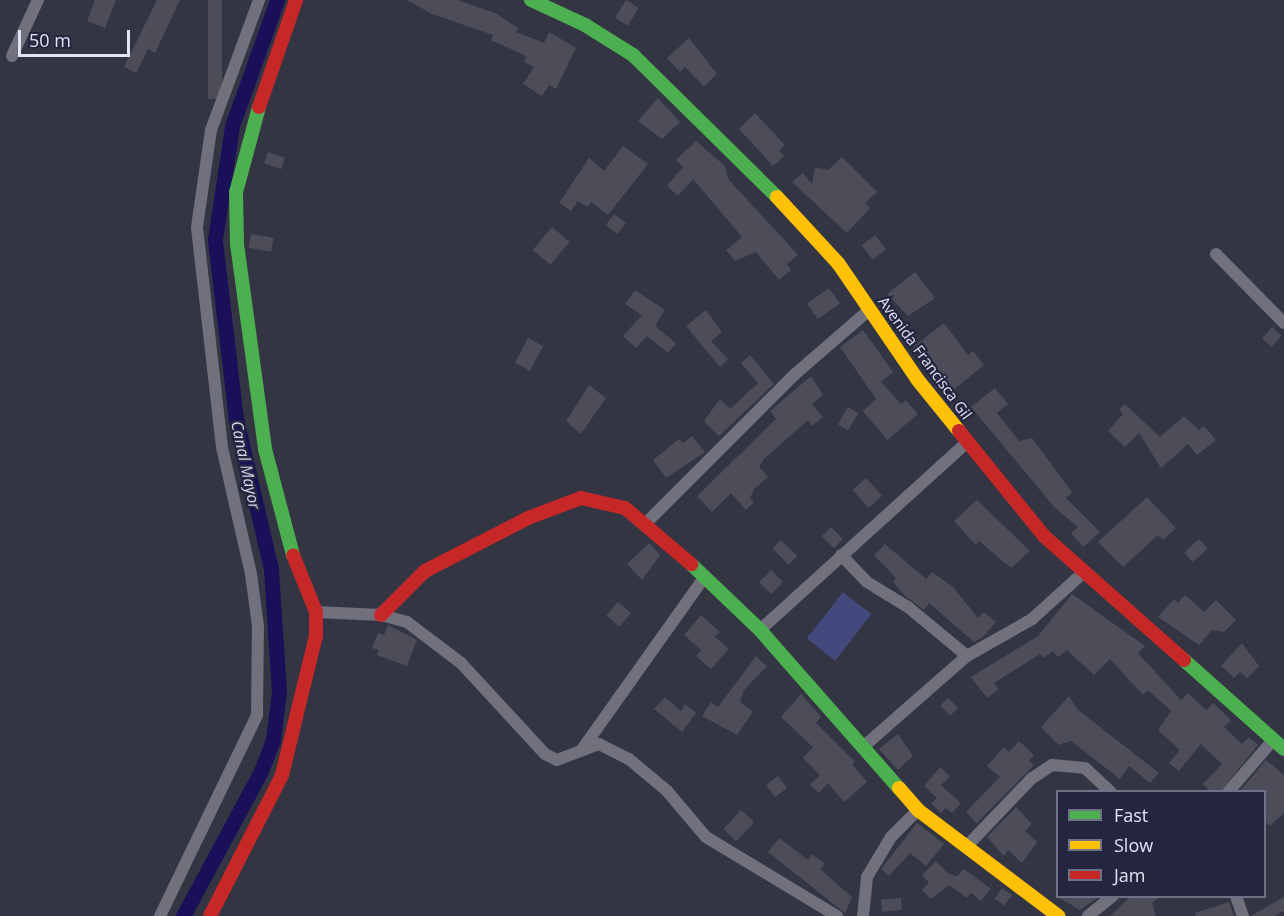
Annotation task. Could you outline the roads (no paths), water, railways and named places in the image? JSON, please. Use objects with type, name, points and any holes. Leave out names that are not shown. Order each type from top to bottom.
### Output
[{"type":"street","points":[[12,56],[38,0]]},
{"type":"street","points":[[160,916],[247,743],[258,706],[254,595],[222,447],[197,227],[211,130],[259,0]]},
{"type":"street","points":[[210,916],[282,775],[316,636],[316,612],[287,539],[265,449],[237,243],[236,192],[242,158],[296,0]]},
{"type":"street","name":"Avenida Francisca Gil","points":[[531,0],[585,25],[649,69],[795,215],[838,263],[966,443],[1044,536],[1083,573],[1279,744]]},
{"type":"street","points":[[1216,254],[1284,323]]},
{"type":"street","points":[[647,522],[794,375],[870,310]]},
{"type":"street","points":[[760,630],[966,443]]},
{"type":"street","points":[[381,615],[425,571],[454,554],[580,498],[625,508],[647,522],[760,630],[918,810],[1058,916]]},
{"type":"street","points":[[841,555],[867,582],[908,607],[967,656]]},
{"type":"street","points":[[863,747],[967,656],[1032,619],[1083,573]]},
{"type":"street","points":[[583,748],[704,578]]},
{"type":"street","points":[[316,612],[381,615],[407,622],[461,663],[545,754],[557,760],[583,748],[599,744],[629,759],[667,790],[706,837],[837,916]]},
{"type":"street","points":[[1230,790],[1279,744]]},
{"type":"street","points":[[966,847],[1031,779],[1052,765],[1085,768],[1109,790]]},
{"type":"street","points":[[863,916],[867,877],[891,837],[918,810]]},
{"type":"street","points":[[1088,916],[1112,898]]},
{"type":"street","points":[[1236,898],[1243,916]]},
{"type":"waterway","name":"Canal Mayor","points":[[183,916],[261,771],[273,740],[279,691],[271,569],[236,419],[215,239],[232,126],[277,0]]}]
